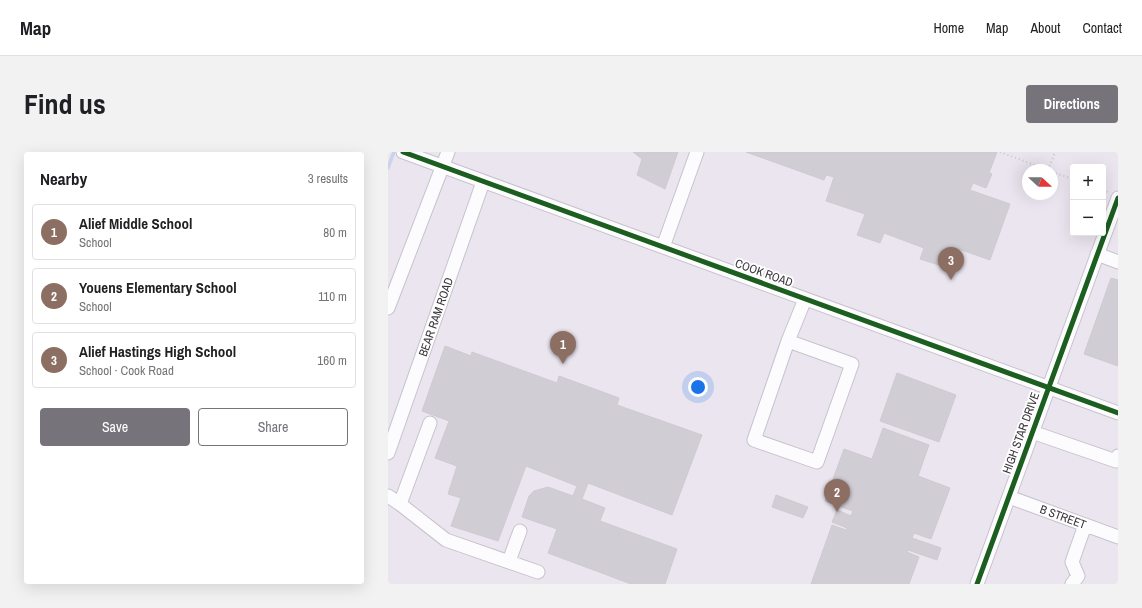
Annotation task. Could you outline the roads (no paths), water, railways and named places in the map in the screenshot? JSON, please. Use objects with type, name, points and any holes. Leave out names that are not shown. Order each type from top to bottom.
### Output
[{"type":"street","name":"COOK ROAD","points":[[403,152],[1118,413]]},
{"type":"street","points":[[388,308],[448,152]]},
{"type":"street","points":[[663,247],[696,152]]},
{"type":"street","name":"BEAR RAM ROAD","points":[[388,453],[483,182]]},
{"type":"street","name":"HIGH STAR DRIVE","points":[[977,584],[1097,254],[1114,196]]},
{"type":"street","points":[[1097,254],[1118,262]]},
{"type":"street","points":[[788,341],[852,364],[817,462],[754,440],[788,341],[805,299]]},
{"type":"street","points":[[400,504],[430,422]]},
{"type":"street","points":[[1032,432],[1116,461],[1118,456]]},
{"type":"street","points":[[388,496],[446,540],[538,572]]},
{"type":"street","name":"B STREET","points":[[1009,497],[1118,537]]},
{"type":"street","points":[[1072,584],[1078,576],[1072,562],[1085,525]]},
{"type":"street","points":[[509,561],[520,531]]},
{"type":"waterway","points":[[388,168],[394,152]]},
{"type":"place","name":"Alief Hastings High School","points":[[951,280]]},
{"type":"place","name":"Alief Middle School","points":[[563,364]]},
{"type":"place","name":"Youens Elementary School","points":[[837,512]]}]
